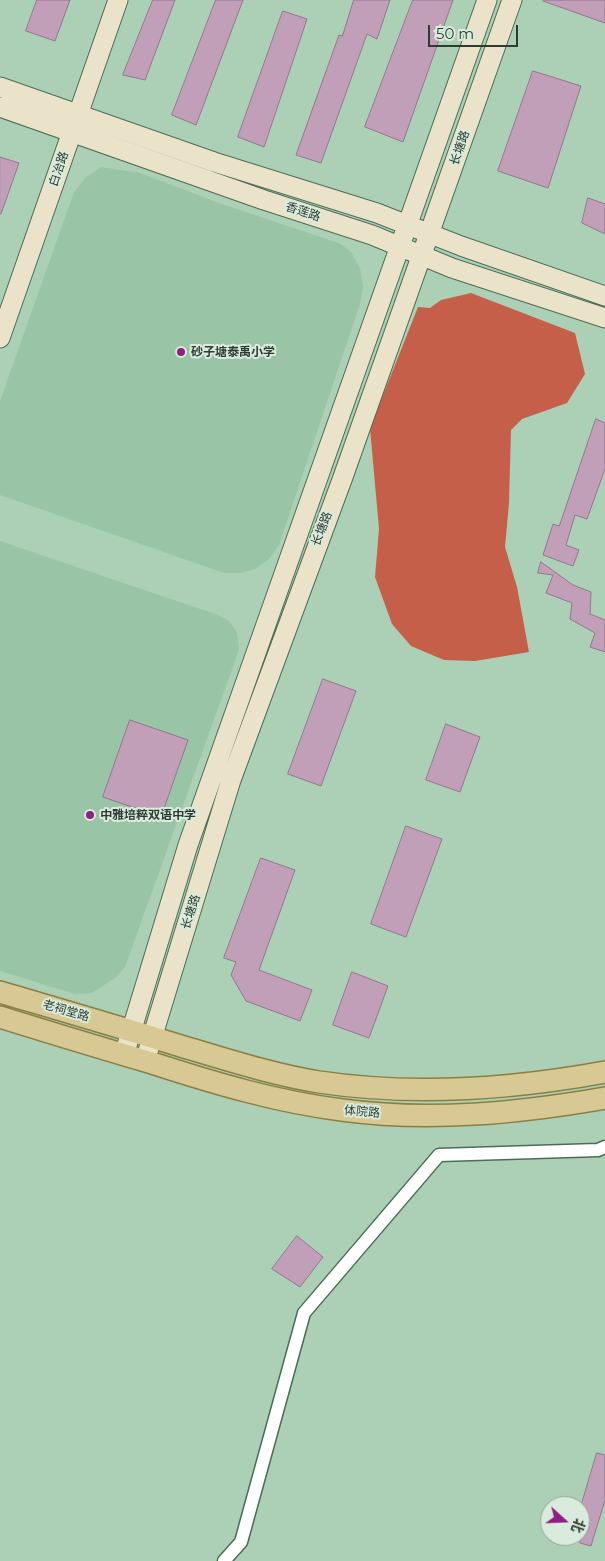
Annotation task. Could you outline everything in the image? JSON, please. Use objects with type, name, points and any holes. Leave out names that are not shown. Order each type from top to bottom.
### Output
[{"type":"main road","name":"白冶路","points":[[0,338],[106,0]]},
{"type":"main road","name":"白冶路","points":[[72,113],[118,0]]},
{"type":"main road","name":"长塘路","points":[[124,1055],[188,845],[487,0]]},
{"type":"main road","name":"长塘路","points":[[145,1061],[232,780],[430,234],[512,0]]},
{"type":"main road","name":"香莲路","points":[[0,87],[214,162],[377,213],[430,234],[605,296]]},
{"type":"main road","name":"香莲路","points":[[0,107],[264,200],[372,235],[452,268],[605,318]]},
{"type":"main road","name":"白冶路","points":[[0,301],[66,131]]},
{"type":"main road","name":"老祠堂路","points":[[0,992],[132,1030]]},
{"type":"main road","name":"老祠堂路","points":[[0,1017],[124,1055]]},
{"type":"main road","name":"体院路","points":[[132,1030],[269,1071],[318,1082],[364,1087],[434,1090],[566,1080],[605,1072]]},
{"type":"main road","name":"体院路","points":[[124,1055],[252,1093],[298,1103],[374,1114],[489,1113],[557,1107],[605,1098]]},
{"type":"street","points":[[224,1561],[241,1542],[304,1313],[439,1155],[598,1150],[605,1148]]},
{"type":"shaded area","name":"砂子塘泰禹小学","points":[[101,167],[140,173],[219,203],[341,244],[351,252],[360,268],[363,286],[360,304],[279,545],[269,559],[255,569],[240,573],[224,573],[0,495],[0,401],[74,192],[86,177]]},
{"type":"shaded area","points":[[471,293],[575,333],[585,374],[567,403],[522,419],[511,430],[509,503],[505,547],[517,587],[529,652],[475,661],[444,660],[411,646],[392,624],[375,577],[379,529],[370,428],[418,307],[430,308],[441,300]]},
{"type":"shaded area","name":"中雅培粹双语中学","points":[[0,541],[215,614],[228,620],[237,632],[239,648],[234,664],[125,967],[115,978],[92,993],[75,994],[0,971]]},
{"type":"building","points":[[37,0],[70,0],[55,41],[26,31]]},
{"type":"building","points":[[153,0],[175,0],[145,80],[123,75]]},
{"type":"building","points":[[216,0],[243,0],[196,125],[172,115]]},
{"type":"building","points":[[354,0],[390,0],[377,39],[367,34],[321,163],[296,155],[339,35],[342,36]]},
{"type":"building","points":[[413,0],[453,0],[403,142],[365,127]]},
{"type":"building","points":[[605,0],[605,23],[543,1]]},
{"type":"building","points":[[283,11],[307,19],[264,147],[238,137]]},
{"type":"building","points":[[533,71],[581,86],[548,188],[498,171]]},
{"type":"building","points":[[0,157],[19,163],[1,214],[0,214]]},
{"type":"building","points":[[588,198],[605,204],[605,234],[582,223]]},
{"type":"building","points":[[596,419],[605,423],[605,469],[587,519],[575,515],[566,545],[579,550],[573,566],[543,555],[553,524],[559,526]]},
{"type":"building","points":[[541,562],[573,585],[591,592],[590,614],[605,620],[605,652],[590,647],[595,633],[570,619],[572,603],[546,593],[553,575],[538,573]]},
{"type":"building","points":[[323,679],[356,691],[321,786],[288,774]]},
{"type":"building","points":[[130,720],[188,740],[161,817],[103,797]]},
{"type":"building","points":[[446,724],[480,737],[460,792],[426,780]]},
{"type":"building","points":[[406,826],[442,839],[406,937],[371,924]]},
{"type":"building","points":[[261,858],[295,870],[259,970],[312,990],[300,1021],[246,1001],[231,975],[236,962],[224,958]]},
{"type":"building","points":[[352,972],[388,986],[369,1038],[333,1025]]},
{"type":"building","points":[[297,1236],[323,1257],[300,1287],[272,1269]]},
{"type":"building","points":[[597,1453],[605,1455],[605,1500],[591,1546],[590,1496],[584,1496]]},
{"type":"place","name":"砂子塘泰禹小学","points":[[181,352]]},
{"type":"place","name":"中雅培粹双语中学","points":[[90,815]]}]
